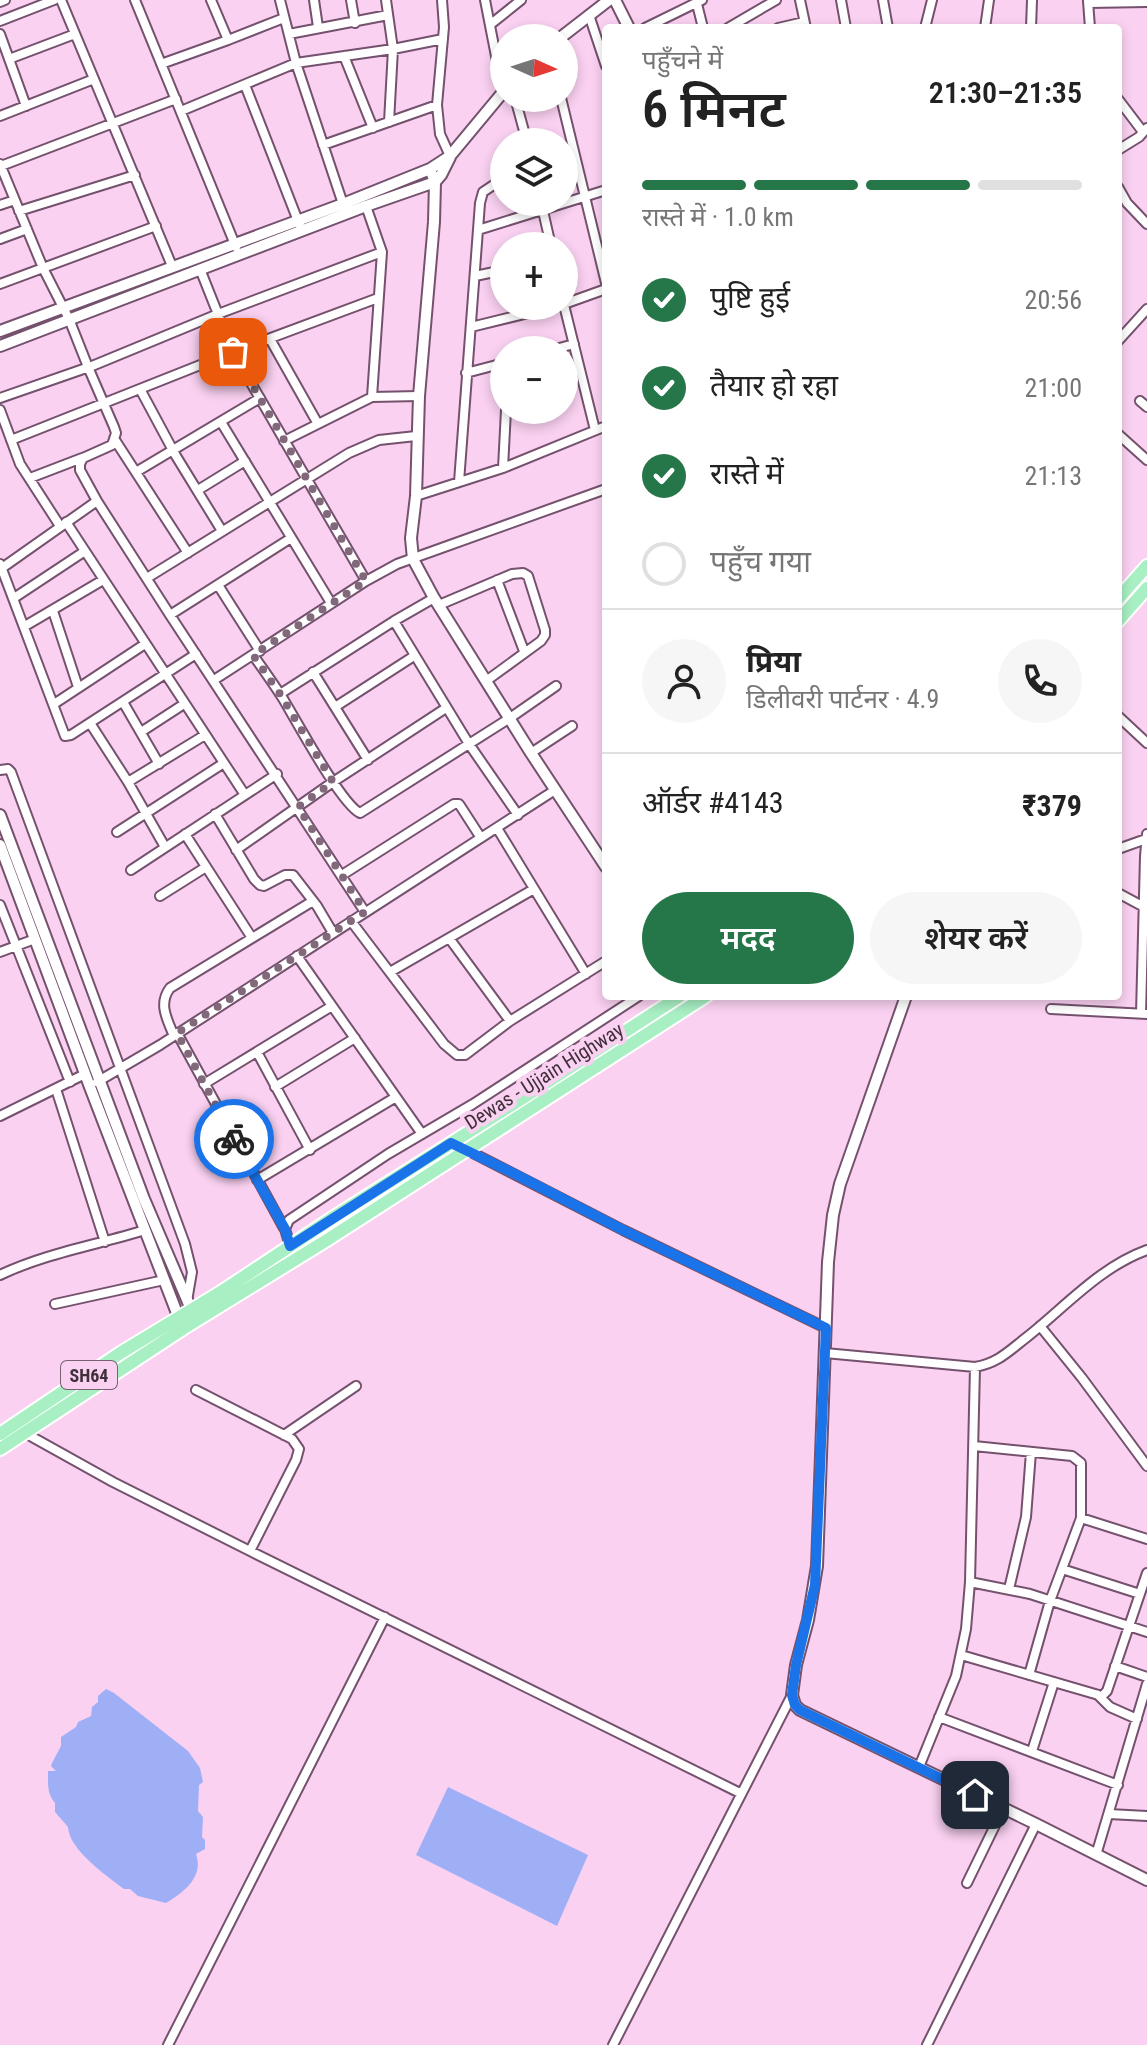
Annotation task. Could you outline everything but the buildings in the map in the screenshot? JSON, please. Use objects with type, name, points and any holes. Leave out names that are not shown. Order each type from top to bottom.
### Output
[{"type":"main road","points":[[1122,594],[1147,566]]},
{"type":"main road","points":[[1122,616],[1147,588]]},
{"type":"main road","name":"Dewas - Ujjain Highway","points":[[0,1449],[290,1246],[674,1000]]},
{"type":"main road","name":"Dewas - Ujjain Highway","points":[[187,1316],[327,1240],[694,1000]]},
{"type":"main road","name":"Dewas - Ujjain Highway","points":[[0,1434],[131,1355]]},
{"type":"street","points":[[0,21],[54,0]]},
{"type":"street","points":[[61,0],[172,266]]},
{"type":"street","points":[[135,0],[239,254]]},
{"type":"street","points":[[211,0],[228,40]]},
{"type":"street","points":[[280,0],[296,63],[343,204]]},
{"type":"street","points":[[314,0],[318,27]]},
{"type":"street","points":[[351,0],[355,23]]},
{"type":"street","points":[[386,0],[393,49],[389,122]]},
{"type":"street","points":[[442,0],[443,39],[437,105],[440,134],[450,156]]},
{"type":"street","points":[[485,0],[491,24],[521,0]]},
{"type":"street","points":[[735,24],[776,0]]},
{"type":"street","points":[[800,0],[805,24]]},
{"type":"street","points":[[841,0],[845,24]]},
{"type":"street","points":[[883,0],[887,24]]},
{"type":"street","points":[[926,24],[932,0]]},
{"type":"street","points":[[986,24],[989,0]]},
{"type":"street","points":[[1031,24],[1032,0]]},
{"type":"street","points":[[578,24],[615,1],[627,24]]},
{"type":"street","points":[[653,24],[699,2],[702,24]]},
{"type":"street","points":[[1090,24],[1088,2],[1147,2]]},
{"type":"street","points":[[289,34],[388,15]]},
{"type":"street","points":[[589,15],[602,54]]},
{"type":"street","points":[[161,64],[284,18]]},
{"type":"street","points":[[0,34],[26,106]]},
{"type":"street","points":[[9,59],[75,34]]},
{"type":"street","points":[[181,111],[296,63],[443,39]]},
{"type":"street","points":[[344,56],[373,128]]},
{"type":"street","points":[[0,116],[94,79]]},
{"type":"street","points":[[245,85],[300,225]]},
{"type":"street","points":[[176,99],[0,165],[43,268],[69,319],[114,427],[115,440],[188,553]]},
{"type":"street","points":[[1122,104],[1143,132],[1147,147]]},
{"type":"street","points":[[323,145],[437,105]]},
{"type":"street","points":[[0,331],[234,243],[366,206],[435,182],[450,156],[490,108]]},
{"type":"street","points":[[564,112],[602,269]]},
{"type":"street","points":[[1122,147],[1143,132]]},
{"type":"street","points":[[0,346],[239,254],[343,204],[430,169],[450,156]]},
{"type":"street","points":[[430,169],[435,182],[416,436],[416,496],[411,538],[413,559],[436,602],[602,861]]},
{"type":"street","points":[[19,211],[135,175]]},
{"type":"street","points":[[459,482],[478,230],[483,192],[490,187]]},
{"type":"street","points":[[578,198],[602,191]]},
{"type":"street","points":[[0,205],[15,200]]},
{"type":"street","points":[[1122,204],[1147,224]]},
{"type":"street","points":[[366,206],[382,252],[372,397]]},
{"type":"street","points":[[478,230],[515,216]]},
{"type":"street","points":[[0,284],[156,226]]},
{"type":"street","points":[[0,239],[27,229]]},
{"type":"street","points":[[0,398],[88,367],[382,252]]},
{"type":"street","points":[[200,269],[233,352],[366,581]]},
{"type":"street","points":[[475,276],[490,273]]},
{"type":"street","points":[[578,298],[602,288]]},
{"type":"street","points":[[11,440],[378,298]]},
{"type":"street","points":[[1122,337],[1147,309]]},
{"type":"street","points":[[471,327],[500,320]]},
{"type":"street","points":[[270,339],[318,424]]},
{"type":"street","points":[[578,360],[595,430]]},
{"type":"street","points":[[466,373],[490,367]]},
{"type":"street","points":[[140,389],[173,451],[222,531]]},
{"type":"street","points":[[284,441],[372,397],[419,396]]},
{"type":"street","points":[[136,472],[260,398]]},
{"type":"street","points":[[0,410],[20,464],[85,551],[245,795]]},
{"type":"street","points":[[221,422],[331,603]]},
{"type":"street","points":[[503,468],[505,424]]},
{"type":"street","points":[[416,496],[503,468],[602,427]]},
{"type":"street","points":[[147,578],[364,446],[379,440],[416,436]]},
{"type":"street","points":[[1122,438],[1147,460]]},
{"type":"street","points":[[30,478],[83,458],[112,445],[115,440]]},
{"type":"street","points":[[83,458],[80,470],[97,501],[365,912]]},
{"type":"street","points":[[198,490],[245,461]]},
{"type":"street","points":[[214,680],[397,564],[602,490]]},
{"type":"street","points":[[97,501],[1,566],[65,736],[196,654]]},
{"type":"street","points":[[170,615],[291,538]]},
{"type":"street","points":[[14,598],[85,551]]},
{"type":"street","points":[[280,694],[394,621],[518,572],[530,580],[545,635],[486,681]]},
{"type":"street","points":[[25,626],[103,580]]},
{"type":"street","points":[[497,580],[524,651]]},
{"type":"street","points":[[218,585],[333,782],[352,808],[360,813],[556,686]]},
{"type":"street","points":[[53,611],[78,687]]},
{"type":"street","points":[[394,621],[469,744],[518,815]]},
{"type":"street","points":[[54,704],[145,644]]},
{"type":"street","points":[[335,707],[414,656]]},
{"type":"street","points":[[313,672],[368,760]]},
{"type":"street","points":[[123,702],[159,764]]},
{"type":"street","points":[[141,732],[184,704]]},
{"type":"street","points":[[236,850],[446,708]]},
{"type":"street","points":[[1122,720],[1147,743]]},
{"type":"street","points":[[90,723],[165,847]]},
{"type":"street","points":[[531,753],[572,726]]},
{"type":"street","points":[[128,782],[205,735]]},
{"type":"street","points":[[117,832],[224,763]]},
{"type":"street","points":[[0,770],[11,770],[185,1244],[192,1272],[187,1316]]},
{"type":"street","points":[[131,870],[277,774]]},
{"type":"street","points":[[90,1087],[555,790]]},
{"type":"street","points":[[342,875],[454,804],[459,804],[481,838]]},
{"type":"street","points":[[215,814],[254,879],[264,886],[285,875],[293,875],[333,933]]},
{"type":"street","points":[[0,815],[187,1316]]},
{"type":"street","points":[[497,828],[586,974]]},
{"type":"street","points":[[185,834],[252,938]]},
{"type":"street","points":[[1051,1009],[1144,1014],[1146,837],[1122,847]]},
{"type":"street","points":[[0,845],[164,1280],[187,1316]]},
{"type":"street","points":[[160,896],[206,867]]},
{"type":"street","points":[[390,972],[534,889]]},
{"type":"street","points":[[1122,895],[1144,907]]},
{"type":"street","points":[[290,1246],[285,1229],[164,1012],[166,992],[313,901]]},
{"type":"street","points":[[0,905],[70,1082]]},
{"type":"street","points":[[351,921],[444,1044],[457,1055],[465,1055],[510,1021],[602,964]]},
{"type":"street","points":[[449,938],[510,1021]]},
{"type":"street","points":[[0,952],[35,939]]},
{"type":"street","points":[[297,956],[422,1134]]},
{"type":"street","points":[[285,1229],[289,1220],[633,1000]]},
{"type":"street","points":[[613,2045],[792,1695],[815,1585],[830,1239],[840,1184],[905,1000]]},
{"type":"street","points":[[204,1084],[332,1006]]},
{"type":"street","points":[[275,1087],[355,1038]]},
{"type":"street","points":[[257,1052],[310,1150]]},
{"type":"street","points":[[0,1116],[85,1074]]},
{"type":"street","points":[[56,1089],[105,1242]]},
{"type":"street","points":[[257,1180],[396,1097]]},
{"type":"street","points":[[451,1143],[826,1328]]},
{"type":"street","points":[[0,1275],[56,1254],[145,1230]]},
{"type":"street","points":[[825,1353],[975,1367],[991,1364],[1112,1266],[1147,1250]]},
{"type":"street","points":[[55,1304],[164,1280]]},
{"type":"street","points":[[1040,1326],[1147,1466]]},
{"type":"street","points":[[919,1767],[956,1676],[966,1629],[975,1367]]},
{"type":"street","points":[[284,1435],[356,1386]]},
{"type":"street","points":[[196,1390],[296,1443],[298,1455],[250,1551]]},
{"type":"street","points":[[25,1433],[113,1482],[250,1551],[740,1793]]},
{"type":"street","points":[[974,1446],[1072,1456],[1081,1463],[1081,1518],[1050,1601],[1029,1675]]},
{"type":"street","points":[[1009,1589],[1026,1517],[1031,1452]]},
{"type":"street","points":[[1081,1518],[1147,1539]]},
{"type":"street","points":[[1062,1569],[1140,1594]]},
{"type":"street","points":[[961,1655],[1098,1695],[1105,1694],[1147,1573]]},
{"type":"street","points":[[970,1582],[1009,1589],[1147,1632]]},
{"type":"street","points":[[168,2045],[385,1617]]},
{"type":"street","points":[[1115,1666],[1147,1677]]},
{"type":"street","points":[[1032,1751],[1054,1682]]},
{"type":"street","points":[[1096,1855],[1147,1684]]},
{"type":"street","points":[[792,1695],[800,1710],[1147,1880]]},
{"type":"street","points":[[1098,1695],[1110,1707],[1137,1719]]},
{"type":"street","points":[[939,1717],[1118,1785]]},
{"type":"street","points":[[967,1883],[1003,1809]]},
{"type":"street","points":[[1109,1814],[1147,1816]]},
{"type":"street","points":[[927,2045],[1036,1824]]},
{"type":"water","points":[[106,1689],[188,1751],[200,1768],[203,1782],[199,1785],[198,1811],[203,1817],[205,1849],[196,1854],[197,1870],[191,1883],[166,1903],[124,1889],[90,1862],[75,1845],[68,1827],[55,1812],[55,1803],[49,1792],[48,1771],[56,1771],[51,1766],[61,1746],[61,1737],[76,1727],[78,1722],[91,1716],[98,1696]]},
{"type":"water","points":[[448,1787],[588,1855],[557,1926],[416,1855]]},
{"type":"way so far","points":[[233,352],[366,581],[253,655],[333,782],[298,807],[365,912],[177,1033],[234,1139]]},
{"type":"route","points":[[234,1139],[285,1229],[290,1246],[451,1143],[826,1328],[817,1566],[808,1620],[796,1665],[792,1695],[795,1705],[975,1795]]}]
